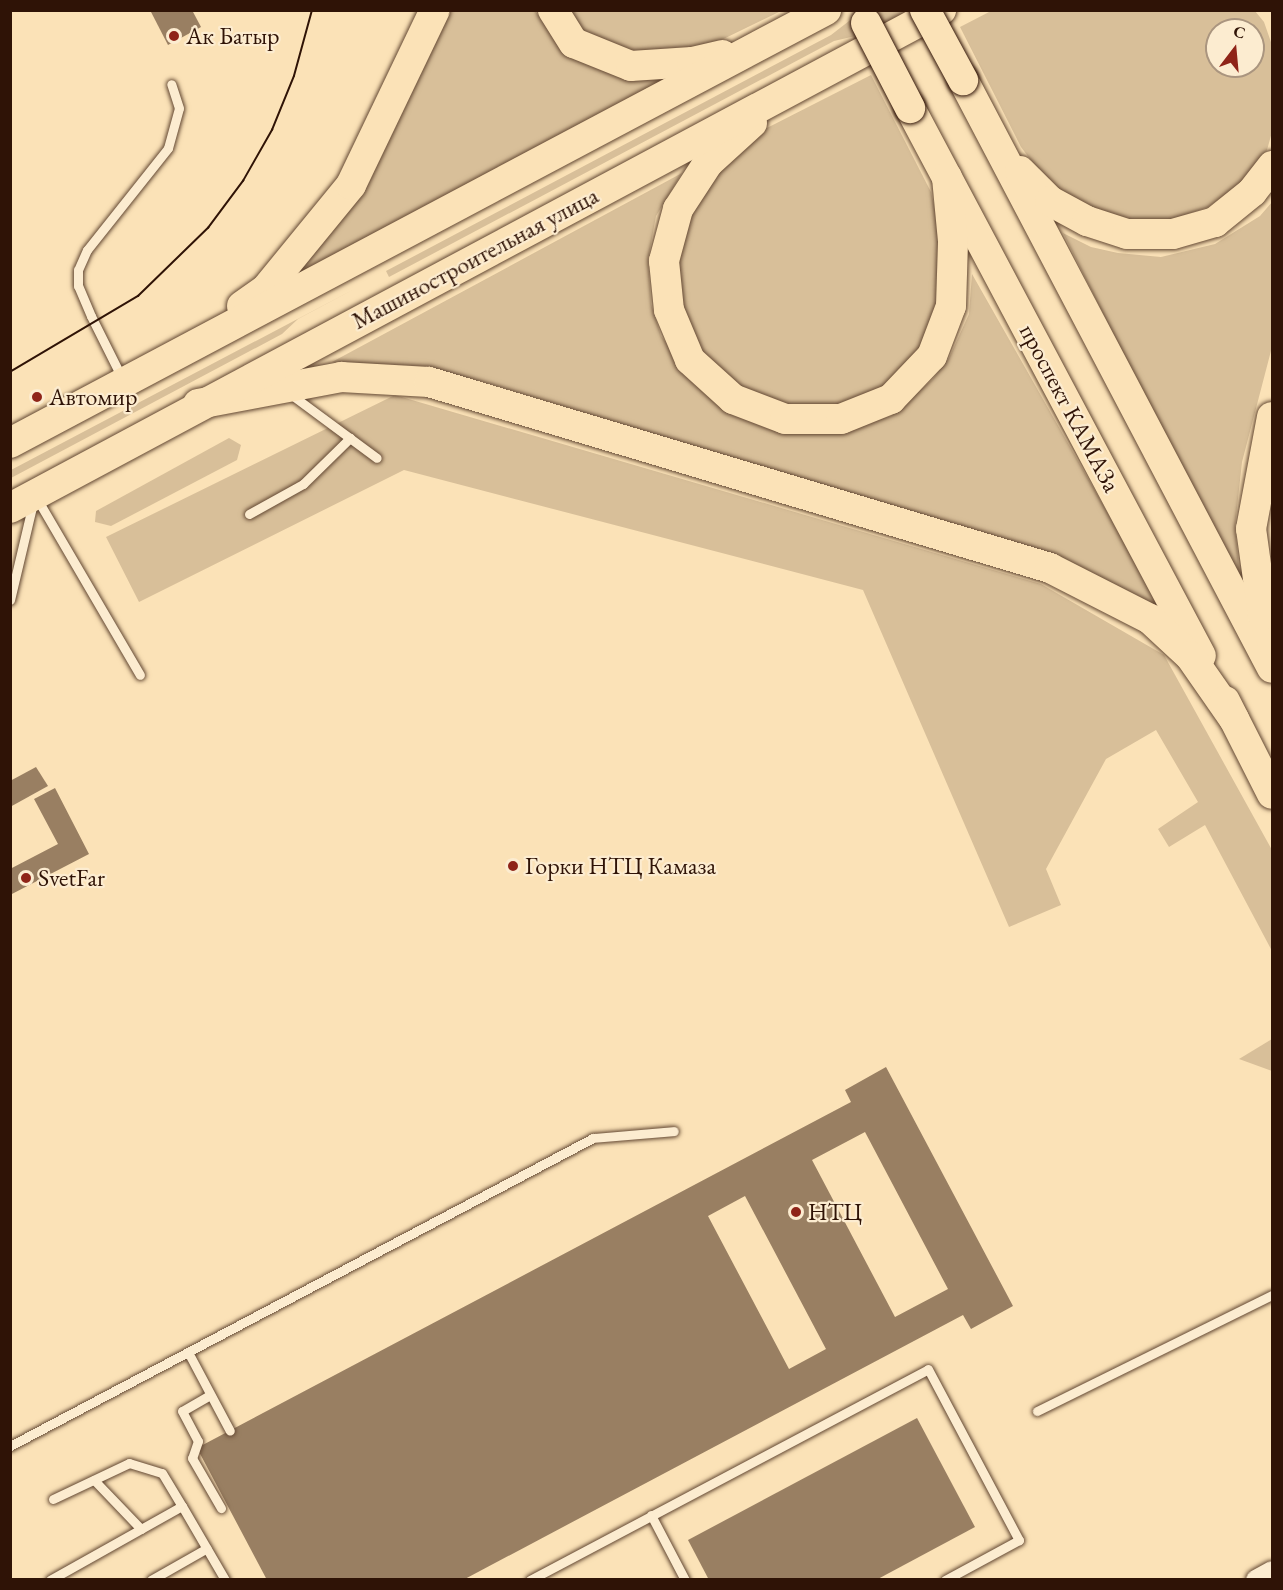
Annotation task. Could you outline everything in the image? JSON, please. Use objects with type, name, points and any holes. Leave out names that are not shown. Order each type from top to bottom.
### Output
[{"type":"main road","points":[[169,359],[266,289],[351,185],[435,10]]},
{"type":"main road","points":[[553,10],[574,44],[631,66],[692,62],[760,45]]},
{"type":"main road","points":[[10,444],[826,10]]},
{"type":"main road","points":[[926,10],[1272,668]]},
{"type":"main road","name":"Машиностроительная улица","points":[[22,501],[198,404],[941,10]]},
{"type":"main road","name":"проспект КАМАЗа","points":[[863,17],[1272,794]]},
{"type":"main road","points":[[783,94],[708,164],[678,209],[664,261],[669,310],[690,360],[733,399],[785,419],[841,419],[891,399],[932,356],[951,306],[953,241],[947,177]]},
{"type":"main road","points":[[1001,153],[1050,201],[1087,221],[1127,234],[1173,234],[1215,222],[1252,192],[1272,166]]},
{"type":"main road","points":[[198,404],[341,377],[429,382],[1050,568],[1150,619],[1191,656],[1234,719]]},
{"type":"main road","points":[[1272,417],[1251,529],[1263,615],[1272,644]]},
{"type":"lane","points":[[125,383],[78,286],[78,270],[87,250],[168,148],[176,131],[179,108],[171,84]]},
{"type":"lane","points":[[283,388],[377,458]]},
{"type":"lane","points":[[249,514],[303,483],[350,438]]},
{"type":"lane","points":[[10,600],[22,501]]},
{"type":"lane","points":[[22,501],[140,675]]},
{"type":"lane","points":[[10,1446],[593,1138],[674,1131]]},
{"type":"lane","points":[[1037,1411],[1272,1295]]},
{"type":"lane","points":[[188,1352],[230,1431]]},
{"type":"lane","points":[[530,1580],[928,1369],[1019,1540],[945,1580]]},
{"type":"lane","points":[[210,1395],[182,1411],[198,1441],[192,1458],[221,1508]]},
{"type":"lane","points":[[53,1499],[129,1463],[162,1473],[225,1580]]},
{"type":"lane","points":[[94,1480],[141,1529]]},
{"type":"lane","points":[[50,1580],[182,1506]]},
{"type":"lane","points":[[651,1515],[685,1580]]},
{"type":"lane","points":[[151,1580],[207,1548]]},
{"type":"shaded area","points":[[443,11],[535,11],[557,40],[688,70],[280,288]]},
{"type":"shaded area","points":[[566,11],[781,11],[713,44],[653,55],[611,47],[583,32]]},
{"type":"shaded area","points":[[862,11],[918,11],[881,30],[834,41],[389,277],[386,271],[831,35]]},
{"type":"shaded area","points":[[991,11],[1255,11],[1261,18],[1205,18],[1205,78],[1265,78],[1265,25],[1272,45],[1272,132],[1267,150],[1240,184],[1208,207],[1164,222],[1115,219],[1079,203],[1048,183],[1021,147],[960,27]]},
{"type":"shaded area","points":[[871,75],[931,192],[941,237],[943,276],[931,330],[911,364],[870,396],[828,409],[786,405],[743,389],[708,364],[673,283],[688,204],[747,138]]},
{"type":"shaded area","points":[[682,173],[656,216],[648,260],[651,304],[661,336],[704,393],[731,414],[783,432],[840,431],[891,416],[932,380],[949,358],[969,314],[972,274],[1166,616],[1018,545],[481,381],[418,366],[332,362]]},
{"type":"shaded area","points":[[1272,202],[1272,347],[1242,462],[1235,526],[1241,590],[1063,233],[1091,247],[1118,253],[1161,257],[1215,244],[1260,216]]},
{"type":"shaded area","points":[[360,286],[298,319],[282,334],[11,478],[11,470]]},
{"type":"shaded area","points":[[395,395],[1041,584],[1164,655],[1272,850],[1272,951],[1205,825],[1169,847],[1158,829],[1198,802],[1156,730],[1106,759],[1046,869],[1061,905],[1009,927],[863,590],[404,470],[139,602],[106,537]]},
{"type":"shaded area","points":[[229,438],[241,445],[237,460],[111,526],[95,522],[96,511]]},
{"type":"shaded area","points":[[1272,1039],[1272,1071],[1239,1059]]},
{"type":"building","name":"Ак Батыр","points":[[150,10],[192,10],[201,27],[168,45]]},
{"type":"building","points":[[36,767],[48,786],[10,807],[10,781]]},
{"type":"building","points":[[55,788],[89,854],[10,895],[10,869],[58,844],[34,799]]},
{"type":"building","points":[[886,1067],[1013,1306],[971,1329],[963,1315],[463,1580],[267,1580],[197,1448],[851,1102],[845,1090]],"holes":[[[865,1132],[948,1289],[895,1317],[812,1160]],[[745,1196],[826,1349],[789,1369],[708,1216]]]},
{"type":"building","points":[[917,1418],[975,1527],[876,1580],[709,1580],[688,1540]]},
{"type":"tram line","points":[[10,372],[138,296],[208,228],[243,181],[272,130],[294,76],[312,10]]},
{"type":"place","name":"Ак Батыр","points":[[174,36]]},
{"type":"place","name":"Автомир","points":[[37,397]]},
{"type":"place","name":"Горки НТЦ Камаза","points":[[513,866]]},
{"type":"place","name":"SvetFar","points":[[26,878]]},
{"type":"place","name":"НТЦ","points":[[796,1212]]}]
